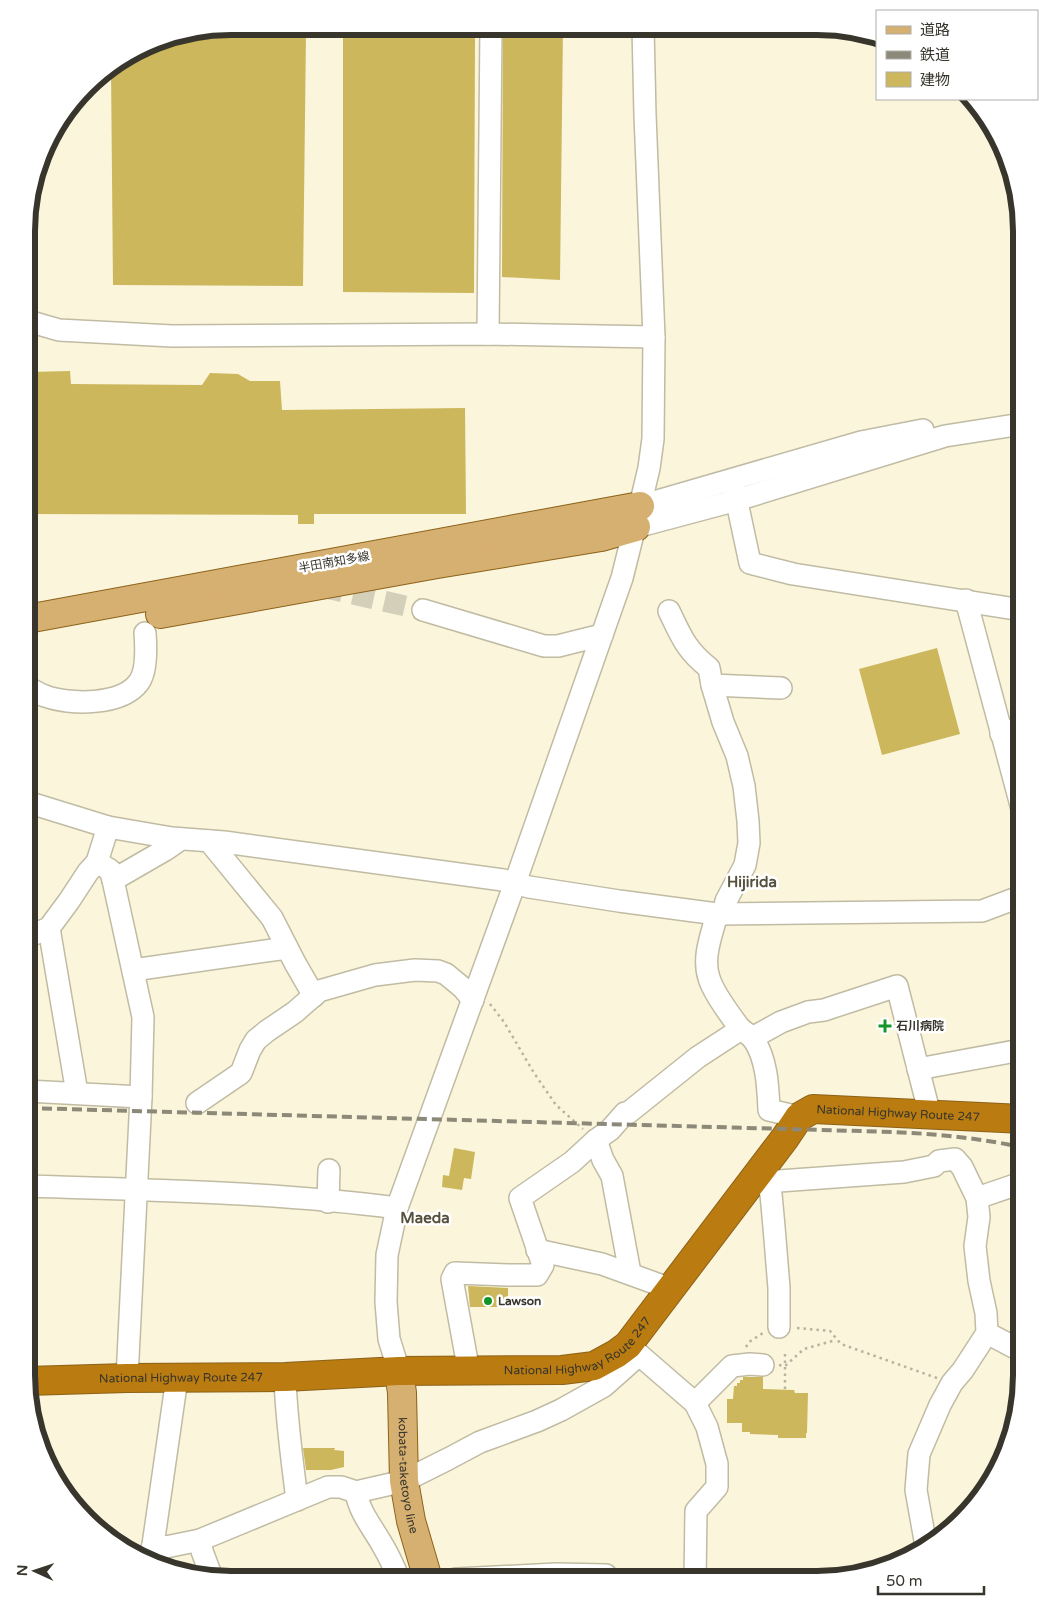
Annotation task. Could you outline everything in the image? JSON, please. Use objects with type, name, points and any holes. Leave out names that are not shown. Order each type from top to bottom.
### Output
[{"type":"highway","name":"National Highway Route 247","points":[[35,1381],[285,1376],[399,1371],[562,1370],[594,1366],[616,1354],[633,1350],[671,1288],[762,1177],[799,1117],[813,1109],[1013,1118]]},
{"type":"main road","name":"半田南知多線","points":[[35,618],[638,516]]},
{"type":"main road","name":"半田南知多線","points":[[35,637],[437,564],[601,537],[638,516]]},
{"type":"main road","name":"kobata-taketoyo line","points":[[399,1371],[402,1393],[404,1481],[411,1522],[426,1571]]},
{"type":"street","points":[[488,334],[491,35]]},
{"type":"street","points":[[399,1371],[389,1339],[386,1302],[387,1255],[397,1208],[480,1000],[516,884],[622,578],[649,468],[653,439],[654,337],[643,35]]},
{"type":"street","points":[[35,323],[59,330],[172,336],[488,334],[654,337]]},
{"type":"street","points":[[638,516],[734,490],[861,442],[943,427],[1013,423]]},
{"type":"street","points":[[734,490],[750,563],[793,574],[1013,608]]},
{"type":"street","points":[[966,600],[1013,777]]},
{"type":"street","points":[[423,610],[544,646],[558,646],[602,635]]},
{"type":"street","points":[[669,611],[689,650],[709,668],[712,686],[723,722],[737,756],[744,786],[748,821],[749,843],[745,865],[726,901],[708,945],[707,963],[709,978],[722,1002],[757,1046],[767,1080],[768,1110],[799,1117]]},
{"type":"street","points":[[35,691],[61,700],[101,701],[118,698],[130,691],[139,682],[144,673],[145,633]]},
{"type":"street","points":[[712,686],[781,688]]},
{"type":"street","points":[[1001,734],[1013,731]]},
{"type":"street","points":[[35,804],[108,826],[181,839],[209,841],[503,880],[529,887],[720,914],[982,911],[1013,899]]},
{"type":"street","points":[[35,934],[49,928],[97,862],[108,826]]},
{"type":"street","points":[[113,880],[181,839]]},
{"type":"street","points":[[209,841],[272,918],[314,996]]},
{"type":"street","points":[[97,862],[110,870],[113,880],[143,1017],[141,1097],[126,1378]]},
{"type":"street","points":[[49,928],[77,1093]]},
{"type":"street","points":[[133,970],[287,948]]},
{"type":"street","points":[[197,1103],[241,1072],[256,1040],[295,1012],[319,991],[375,975],[415,970],[438,971],[446,974],[480,1000]]},
{"type":"street","points":[[469,1372],[452,1279],[455,1273],[537,1275],[543,1265],[520,1198],[561,1170],[610,1130],[625,1113],[628,1113],[698,1057],[747,1033],[808,1012],[824,1010],[897,986],[930,1115]]},
{"type":"street","points":[[918,1069],[1013,1051]]},
{"type":"street","points":[[35,1091],[141,1097]]},
{"type":"street","points":[[596,1140],[603,1160],[612,1176],[630,1273]]},
{"type":"street","points":[[762,1177],[778,1181],[904,1172],[934,1166],[939,1161],[955,1159],[962,1167],[977,1198],[979,1217],[975,1246],[986,1313],[987,1334],[952,1383],[940,1405],[919,1454],[916,1490],[925,1539]]},
{"type":"street","points":[[328,1202],[329,1170]]},
{"type":"street","points":[[762,1177],[772,1194],[779,1288],[779,1327]]},
{"type":"street","points":[[35,1186],[136,1189],[278,1197],[397,1208]]},
{"type":"street","points":[[977,1198],[1013,1186]]},
{"type":"street","points":[[537,1250],[602,1264],[671,1288]]},
{"type":"street","points":[[987,1334],[1013,1345]]},
{"type":"street","points":[[151,1554],[166,1546],[200,1540],[328,1487],[341,1487],[356,1492],[404,1481],[480,1442],[561,1410],[604,1386],[633,1350],[695,1404],[707,1427],[717,1464],[716,1487],[696,1511],[695,1571]]},
{"type":"street","points":[[695,1404],[732,1366],[763,1365]]},
{"type":"street","points":[[285,1376],[288,1433],[297,1500]]},
{"type":"street","points":[[150,1554],[177,1378]]},
{"type":"street","points":[[356,1492],[364,1517],[384,1547],[394,1571]]},
{"type":"street","points":[[200,1540],[209,1570]]},
{"type":"path","points":[[480,1000],[504,1022],[534,1073],[556,1105],[596,1140]]},
{"type":"path","points":[[732,1366],[749,1342],[773,1327],[779,1327],[830,1331],[841,1344],[952,1383]]},
{"type":"path","points":[[763,1365],[785,1366],[804,1349],[837,1340]]},
{"type":"path","points":[[785,1354],[785,1390]]},
{"type":"building","points":[[218,35],[306,35],[303,286],[113,285],[111,76],[144,55],[168,45],[192,39]]},
{"type":"building","points":[[343,35],[475,38],[474,293],[343,292]]},
{"type":"building","points":[[503,35],[563,35],[560,280],[502,277]]},
{"type":"building","points":[[70,371],[71,384],[202,385],[210,373],[238,374],[250,381],[280,381],[282,410],[465,408],[466,514],[314,514],[314,524],[298,524],[298,515],[35,514],[35,372]]},
{"type":"building","points":[[937,648],[960,734],[882,755],[859,669]]},
{"type":"building","points":[[454,1148],[475,1152],[471,1179],[464,1178],[462,1190],[442,1187],[443,1175],[449,1176]]},
{"type":"building","name":"Lawson","points":[[468,1286],[508,1288],[508,1307],[470,1307]]},
{"type":"building","points":[[743,1377],[763,1377],[763,1389],[794,1390],[795,1393],[808,1393],[806,1438],[778,1438],[778,1435],[750,1434],[750,1432],[742,1432],[742,1423],[727,1423],[727,1399],[733,1399],[734,1386],[740,1383],[740,1380],[743,1380]]},
{"type":"building","points":[[303,1448],[335,1448],[334,1450],[344,1451],[344,1467],[331,1470],[306,1470]]},
{"type":"tunnel","points":[[322,587],[423,610]]},
{"type":"railway","points":[[35,1108],[894,1132],[958,1137],[1013,1146]]},
{"type":"place","name":"石川病院","points":[[885,1026]]},
{"type":"place","name":"Lawson","points":[[488,1301]]},
{"type":"district","name":"Hijirida","points":[[752,882]]},
{"type":"district","name":"Maeda","points":[[425,1218]]}]
